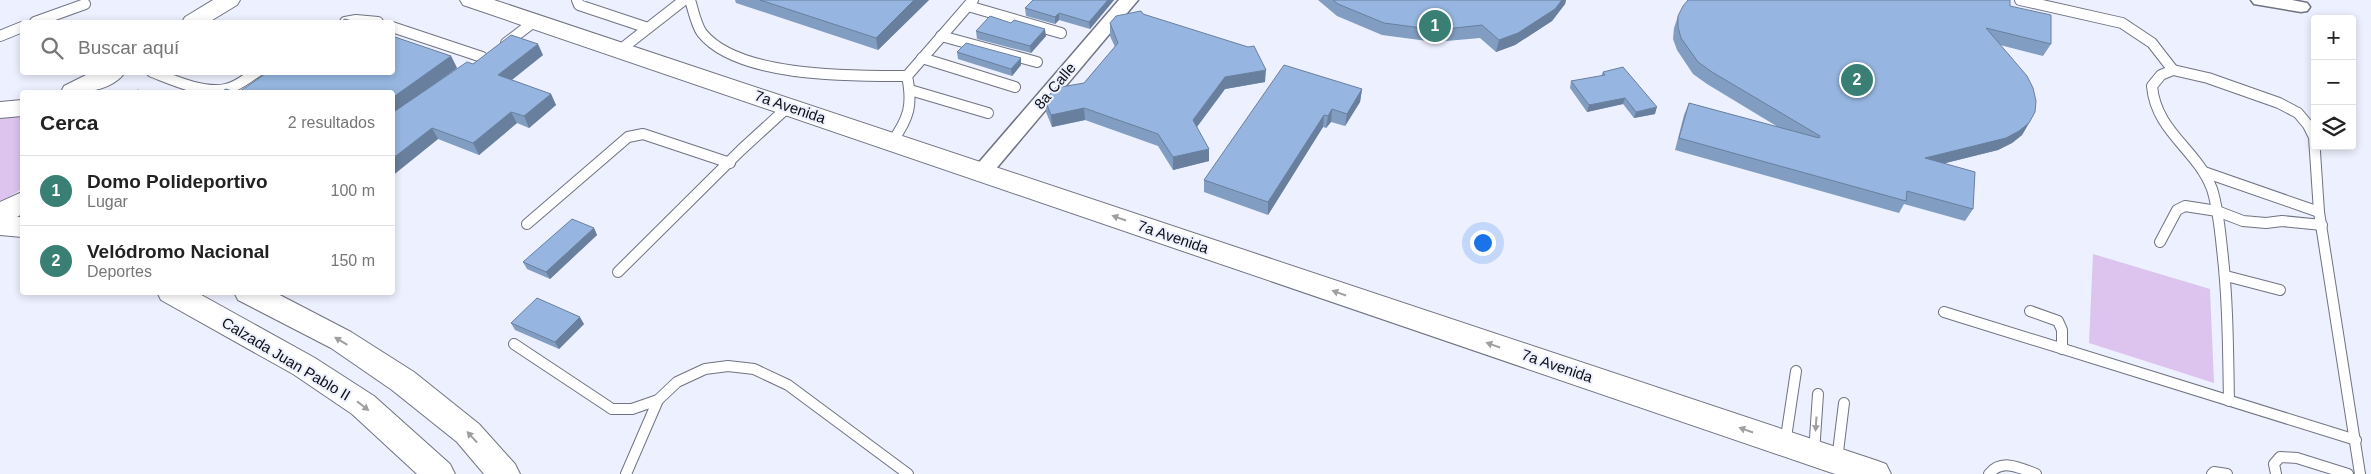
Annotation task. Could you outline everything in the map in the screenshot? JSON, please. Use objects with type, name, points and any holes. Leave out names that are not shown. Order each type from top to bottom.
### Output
[{"type":"main road","points":[[196,20],[229,0]]},
{"type":"main road","name":"7a Avenida","points":[[471,0],[1875,474]]},
{"type":"main road","points":[[77,90],[107,75]]},
{"type":"main road","points":[[0,110],[20,108]]},
{"type":"main road","points":[[0,214],[20,203]]},
{"type":"main road","points":[[0,225],[20,227]]},
{"type":"main road","name":"Calzada Juan Pablo II","points":[[176,295],[304,366],[363,405],[439,474]]},
{"type":"main road","points":[[254,295],[340,340],[403,381],[468,433],[504,474]]},
{"type":"street","name":"8a Calle","points":[[982,172],[1129,0]]},
{"type":"street","points":[[2260,0],[2300,7]]},
{"type":"lane","points":[[577,0],[579,5],[648,28]]},
{"type":"lane","points":[[620,50],[684,0]]},
{"type":"lane","points":[[690,0],[701,32],[729,55],[796,72],[846,76],[906,76],[970,3],[1061,34]]},
{"type":"lane","points":[[2020,0],[2122,23],[2152,43],[2173,70]]},
{"type":"lane","points":[[41,20],[85,4]]},
{"type":"lane","points":[[395,28],[487,55],[535,21]]},
{"type":"lane","points":[[0,36],[20,28]]},
{"type":"lane","points":[[941,36],[1037,62]]},
{"type":"lane","points":[[922,58],[1015,87]]},
{"type":"lane","points":[[2229,401],[2226,276],[2217,211],[2210,185],[2204,172],[2162,121],[2151,99],[2152,86],[2161,75],[2173,70],[2208,78],[2270,100],[2298,114],[2308,125],[2314,137],[2319,212],[2360,474]]},
{"type":"lane","points":[[160,75],[177,81],[222,90],[252,75]]},
{"type":"lane","points":[[892,142],[909,117],[910,90],[906,76]]},
{"type":"lane","points":[[910,90],[988,114]]},
{"type":"lane","points":[[618,272],[741,150],[788,107]]},
{"type":"lane","points":[[527,224],[628,137],[635,134],[643,134],[730,163]]},
{"type":"lane","points":[[2204,172],[2319,212]]},
{"type":"lane","points":[[2160,242],[2177,210],[2185,206],[2217,211],[2243,221],[2266,223],[2282,221],[2303,222],[2322,225]]},
{"type":"lane","points":[[2226,276],[2280,290]]},
{"type":"lane","points":[[2030,310],[2054,318],[2062,324],[2064,330],[2062,349]]},
{"type":"lane","points":[[1944,312],[2356,440]]},
{"type":"lane","points":[[514,344],[612,408],[632,409],[658,400]]},
{"type":"lane","points":[[626,474],[658,400],[677,382],[705,369],[728,366],[754,369],[788,385],[908,474]]},
{"type":"lane","points":[[1785,444],[1796,371]]},
{"type":"lane","points":[[1818,394],[1825,457]]},
{"type":"lane","points":[[1825,457],[1844,403]]},
{"type":"lane","points":[[2276,474],[2274,464],[2280,457],[2297,458],[2348,474]]},
{"type":"lane","points":[[1989,474],[1992,468],[2003,464],[2036,474]]},
{"type":"lane","points":[[2212,474],[2214,472],[2227,474]]},
{"type":"shaded area","points":[[8,115],[20,116],[20,190],[0,202],[0,117]]},
{"type":"shaded area","points":[[2093,254],[2210,289],[2214,383],[2089,343]]},
{"type":"building","points":[[760,0],[914,0],[876,38]]},
{"type":"building","points":[[1033,0],[1108,0],[1089,22],[1059,13],[1055,17],[1025,8]]},
{"type":"building","points":[[1333,0],[1562,0],[1555,9],[1518,33],[1499,40],[1482,25],[1437,30],[1384,23],[1338,4]]},
{"type":"building","points":[[1688,0],[2010,0],[2010,6],[2051,15],[2051,44],[1986,28],[2027,76],[2033,88],[2036,101],[2035,112],[2029,123],[2006,138],[1925,158],[1975,172],[1973,209],[1907,191],[1906,201],[1679,138],[1689,103],[1819,138],[1820,136],[1698,62],[1681,38],[1678,27],[1678,16]]},
{"type":"building","points":[[1141,11],[1143,14],[1248,47],[1254,46],[1266,70],[1225,77],[1193,120],[1209,149],[1173,157],[1158,134],[1084,108],[1051,115],[1045,100],[1055,88],[1084,83],[1118,43],[1110,23],[1116,16]]},
{"type":"building","points":[[990,16],[1011,23],[1014,20],[1045,29],[1030,46],[976,31]]},
{"type":"building","points":[[511,35],[538,44],[498,75],[551,94],[524,116],[511,112],[473,143],[432,128],[395,157],[395,111],[467,62],[473,64]]},
{"type":"building","points":[[395,37],[451,56],[395,96],[395,90],[242,90],[264,75],[395,75]]},
{"type":"building","points":[[966,43],[1021,58],[1011,69],[957,52]]},
{"type":"building","points":[[1284,65],[1362,89],[1347,114],[1332,109],[1328,116],[1324,115],[1268,202],[1204,180]]},
{"type":"building","points":[[1623,67],[1657,107],[1636,112],[1625,98],[1589,105],[1571,81],[1605,75],[1603,72]]},
{"type":"building","points":[[572,219],[594,228],[546,272],[523,262]]},
{"type":"building","points":[[537,298],[580,317],[555,342],[511,323]]},
{"type":"place","name":"Domo Polideportivo","points":[[1435,26]]},
{"type":"place","name":"Velódromo Nacional","points":[[1857,80]]}]
